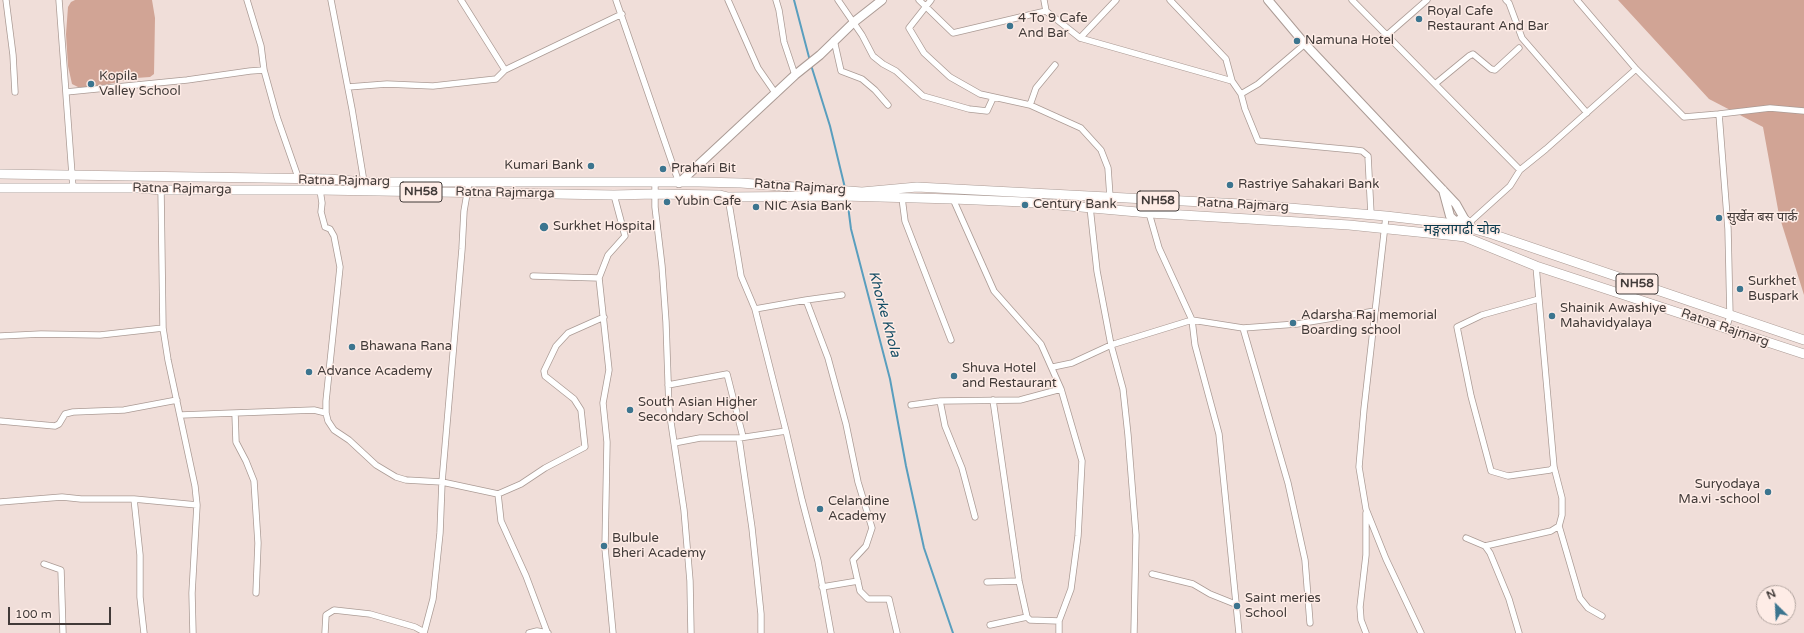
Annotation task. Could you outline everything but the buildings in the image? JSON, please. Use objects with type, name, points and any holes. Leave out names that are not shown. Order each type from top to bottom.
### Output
[{"type":"main road","points":[[678,183],[795,75],[820,55],[854,22],[882,0]]},
{"type":"main road","points":[[1271,1],[1305,44],[1442,189],[1450,216],[1463,224],[1470,233],[1461,236],[1453,230],[1463,224]]},
{"type":"main road","name":"Ratna Rajmarg","points":[[0,174],[299,180],[329,179],[364,182],[699,182],[902,198],[1024,202],[1149,213],[1349,225],[1461,236],[1536,266],[1804,354]]},
{"type":"main road","points":[[329,179],[330,190]]},
{"type":"main road","points":[[699,182],[700,194]]},
{"type":"main road","name":"Ratna Rajmarg","points":[[865,194],[917,187],[1110,197],[1156,201],[1241,204],[1371,214],[1463,224],[1804,340]]},
{"type":"main road","name":"Ratna Rajmarga","points":[[0,188],[330,190],[614,195],[700,194],[728,196],[841,192]]},
{"type":"street","points":[[6,0],[13,55],[15,92]]},
{"type":"street","points":[[59,0],[73,188]]},
{"type":"street","points":[[247,0],[261,46],[264,70],[277,117],[299,180]]},
{"type":"street","points":[[331,0],[348,87],[364,182]]},
{"type":"street","points":[[461,0],[505,70]]},
{"type":"street","points":[[616,0],[678,183]]},
{"type":"street","points":[[728,0],[758,68],[776,94]]},
{"type":"street","points":[[776,0],[784,42],[795,75]]},
{"type":"street","points":[[838,0],[854,22],[873,56],[883,64],[896,71],[924,96],[969,109],[987,111],[993,98]]},
{"type":"street","points":[[919,0],[953,33],[1046,11]]},
{"type":"street","points":[[931,0],[909,28],[924,53],[950,77],[980,94],[1030,105],[1081,128],[1101,150],[1108,168],[1110,197]]},
{"type":"street","points":[[1044,0],[1046,11],[1080,38],[1232,81]]},
{"type":"street","points":[[1080,38],[1116,0]]},
{"type":"street","points":[[1170,0],[1226,59],[1232,81],[1241,94],[1258,141],[1362,151],[1368,156],[1371,214]]},
{"type":"street","points":[[1352,0],[1520,170]]},
{"type":"street","points":[[1387,35],[1427,0]]},
{"type":"street","points":[[1506,0],[1509,3],[1522,38],[1587,113]]},
{"type":"street","points":[[1577,0],[1636,69],[1684,117],[1770,108],[1804,111]]},
{"type":"street","points":[[348,87],[387,84],[433,86],[496,79],[505,70],[622,14]]},
{"type":"street","points":[[834,40],[841,71],[862,79],[876,90],[888,105]]},
{"type":"street","points":[[1241,94],[1258,84],[1305,44]]},
{"type":"street","points":[[1435,84],[1472,54],[1491,69],[1495,70],[1519,48]]},
{"type":"street","points":[[1030,105],[1036,88],[1056,65]]},
{"type":"street","points":[[1463,224],[1510,186],[1520,170],[1636,69]]},
{"type":"street","points":[[66,92],[187,80],[264,70]]},
{"type":"street","points":[[1719,114],[1728,229],[1730,316],[1726,329]]},
{"type":"street","points":[[325,633],[326,614],[334,610],[370,614],[415,627],[424,633],[433,599],[442,511],[442,482],[464,211],[469,182]]},
{"type":"street","points":[[655,182],[662,266],[669,408],[688,545],[691,633]]},
{"type":"street","points":[[161,190],[163,328],[168,360],[178,400],[195,486],[197,505],[192,593],[193,633]]},
{"type":"street","points":[[320,190],[321,212],[325,227],[330,229],[334,236],[340,267],[326,401],[328,421],[334,430],[349,440],[376,465],[396,477],[406,480],[442,482],[498,494],[521,484],[545,468],[585,448],[581,410],[574,399],[545,376],[544,371],[556,346],[568,333],[604,317]]},
{"type":"street","points":[[614,195],[625,236],[608,255],[599,278],[609,370],[603,402],[607,456],[605,548],[614,633]]},
{"type":"street","points":[[728,196],[741,276],[755,309],[786,430],[818,561],[831,633]]},
{"type":"street","points":[[902,198],[905,221],[951,340]]},
{"type":"street","points":[[953,199],[994,291],[1041,344],[1053,367],[1082,461],[1078,536],[1071,589],[1059,622],[1059,633]]},
{"type":"street","points":[[1090,207],[1097,271],[1111,345],[1123,389],[1128,435],[1136,535],[1134,633]]},
{"type":"street","points":[[1149,213],[1159,248],[1192,320],[1195,345],[1219,434],[1225,480],[1235,604],[1239,633]]},
{"type":"street","points":[[1366,633],[1361,620],[1360,607],[1366,555],[1366,508],[1359,467],[1386,216]]},
{"type":"street","points":[[1536,266],[1554,467],[1562,498],[1562,515],[1559,526],[1580,598],[1588,608],[1602,616]]},
{"type":"street","points":[[533,276],[599,278]]},
{"type":"street","points":[[755,309],[842,295]]},
{"type":"street","points":[[1540,299],[1482,315],[1457,327],[1471,396],[1491,471],[1508,476],[1550,470],[1554,467]]},
{"type":"street","points":[[806,300],[828,358],[846,424],[858,482],[872,528],[866,546],[853,560],[860,591],[868,599],[889,599],[897,633]]},
{"type":"street","points":[[1053,367],[1072,363],[1111,345],[1192,320],[1243,328],[1297,324],[1375,311]]},
{"type":"street","points":[[0,336],[41,334],[100,335],[163,328]]},
{"type":"street","points":[[1243,328],[1288,483],[1305,560],[1310,623]]},
{"type":"street","points":[[668,385],[727,374],[741,438],[753,535],[761,614],[761,633]]},
{"type":"street","points":[[911,405],[940,401],[1020,400],[1061,389]]},
{"type":"street","points":[[0,421],[55,426],[59,424],[65,414],[73,412],[124,410],[178,400]]},
{"type":"street","points":[[993,400],[1019,581],[1027,617],[1030,620],[1059,622]]},
{"type":"street","points":[[940,401],[945,426],[962,468],[975,517]]},
{"type":"street","points":[[181,415],[314,410],[326,413]]},
{"type":"street","points":[[235,413],[236,442],[254,481],[258,543],[256,593]]},
{"type":"street","points":[[674,443],[700,438],[741,438],[786,430]]},
{"type":"street","points":[[498,494],[501,522],[526,576],[548,633]]},
{"type":"street","points":[[0,502],[62,497],[81,499],[134,499],[197,505]]},
{"type":"street","points":[[134,499],[140,555],[140,597],[144,633]]},
{"type":"street","points":[[1366,508],[1386,560],[1421,633]]},
{"type":"street","points":[[1485,546],[1551,532],[1559,526]]},
{"type":"street","points":[[1466,538],[1485,546],[1490,553],[1509,599],[1519,633]]},
{"type":"street","points":[[44,564],[61,570],[63,633]]},
{"type":"street","points":[[1152,574],[1193,584],[1210,594],[1235,604]]},
{"type":"street","points":[[822,587],[858,581]]},
{"type":"street","points":[[987,582],[1019,581]]},
{"type":"street","points":[[990,625],[1027,617]]},
{"type":"street","points":[[529,633],[537,631],[548,633]]},
{"type":"shaded area","points":[[75,0],[152,0],[155,18],[154,74],[150,77],[136,78],[95,87],[78,87],[72,84],[68,66],[66,34],[68,7],[71,2]]},
{"type":"shaded area","points":[[1618,0],[1804,0],[1804,295],[1779,215],[1763,127],[1709,99]]},
{"type":"waterway","name":"Khorke Khola","points":[[794,0],[810,61]]},
{"type":"waterway","name":"Khorke Khola","points":[[811,65],[830,126],[845,188]]},
{"type":"waterway","name":"Khorke Khola","points":[[847,198],[851,229],[890,379],[906,466],[924,548],[953,633]]},
{"type":"place","name":"Royal Cafe Restaurant And Bar","points":[[1419,19]]},
{"type":"place","name":"4 To 9 Cafe And Bar","points":[[1010,26]]},
{"type":"place","name":"Namuna Hotel","points":[[1297,41]]},
{"type":"place","name":"Kopila Valley School","points":[[91,84]]},
{"type":"place","name":"Kumari Bank","points":[[591,166]]},
{"type":"place","name":"Prahari Bit","points":[[663,169]]},
{"type":"place","name":"Rastriye Sahakari Bank","points":[[1230,185]]},
{"type":"place","name":"Yubin Cafe","points":[[667,202]]},
{"type":"place","name":"Century Bank","points":[[1025,205]]},
{"type":"place","name":"NIC Asia Bank","points":[[756,207]]},
{"type":"place","name":"सुर्खेत बस पार्क","points":[[1719,218]]},
{"type":"place","name":"Surkhet Hospital","points":[[544,227]]},
{"type":"place","name":"Surkhet Buspark","points":[[1740,289]]},
{"type":"place","name":"Shainik Awashiye Mahavidyalaya","points":[[1552,316]]},
{"type":"place","name":"Adarsha Raj memorial Boarding school","points":[[1293,323]]},
{"type":"place","name":"Bhawana Rana","points":[[352,347]]},
{"type":"place","name":"Advance Academy","points":[[309,372]]},
{"type":"place","name":"Shuva Hotel and Restaurant","points":[[954,376]]},
{"type":"place","name":"South Asian Higher Secondary School","points":[[630,410]]},
{"type":"place","name":"Suryodaya Ma.vi -school","points":[[1768,492]]},
{"type":"place","name":"Celandine Academy","points":[[820,509]]},
{"type":"place","name":"Bulbule Bheri Academy","points":[[604,546]]},
{"type":"place","name":"Saint meries School","points":[[1237,606]]},
{"type":"district","name":"मङ्गलागढी चोक","points":[[1462,230]]}]
